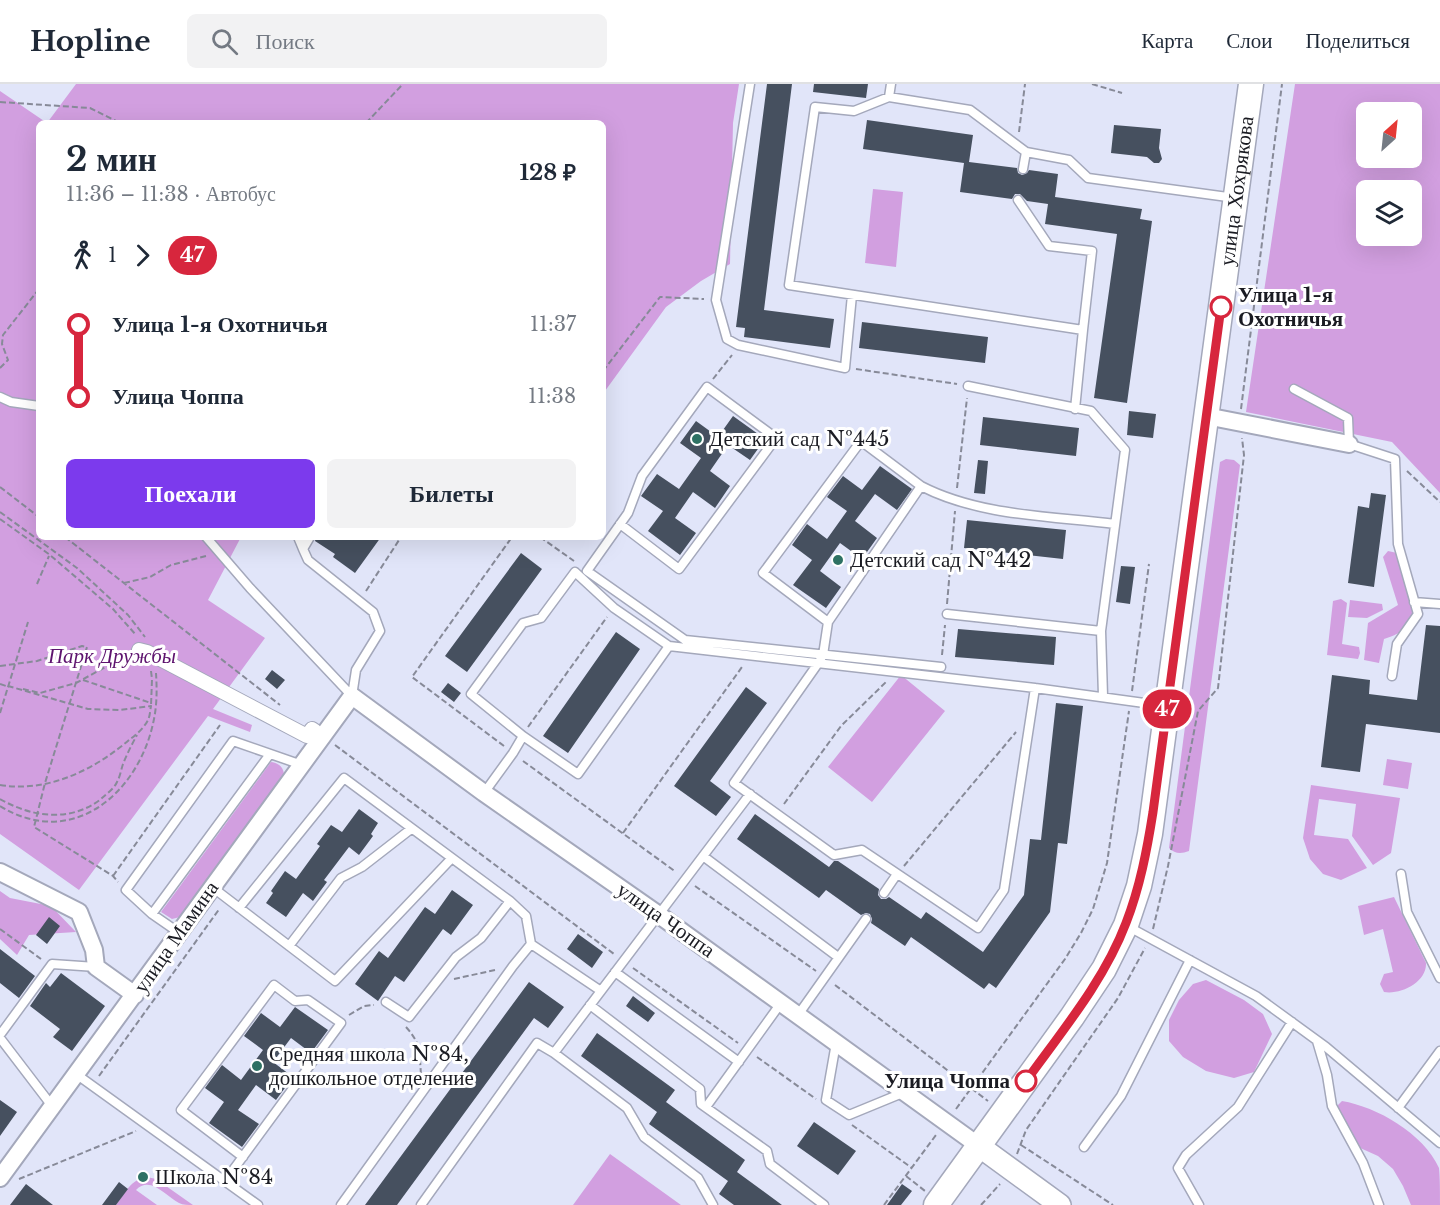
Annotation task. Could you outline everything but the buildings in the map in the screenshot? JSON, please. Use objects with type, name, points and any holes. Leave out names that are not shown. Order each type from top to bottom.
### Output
[{"type":"main road","name":"улица Хохрякова","points":[[936,1205],[1104,969],[1126,925],[1139,886],[1148,844],[1251,84]]},
{"type":"street","points":[[1206,416],[1349,444]]},
{"type":"street","points":[[146,652],[307,736],[312,729],[315,731]]},
{"type":"street","name":"улица Мамина","points":[[5,1180],[52,1106],[352,696]]},
{"type":"street","name":"улица Чоппа","points":[[352,696],[484,793],[659,915],[979,1146]]},
{"type":"street","points":[[0,872],[79,912],[94,950],[96,967],[135,995]]},
{"type":"street","points":[[979,1146],[1060,1205]]},
{"type":"lane","points":[[750,84],[716,300],[727,339],[738,345],[845,368],[852,295]]},
{"type":"lane","points":[[889,97],[891,84]]},
{"type":"lane","points":[[1083,330],[789,285],[815,107],[854,111],[889,97],[970,110],[1026,152],[1069,160],[1088,178],[1236,198]]},
{"type":"lane","points":[[1023,169],[1026,152]]},
{"type":"lane","points":[[1018,200],[1049,246],[1092,251],[1075,409]]},
{"type":"lane","points":[[968,386],[1091,411],[1125,450],[1101,631],[1103,696]]},
{"type":"lane","points":[[620,524],[679,569],[776,438],[707,387],[642,476],[628,513],[620,524],[587,570],[685,640],[821,658],[897,672],[1103,696],[1167,706]]},
{"type":"lane","points":[[1294,388],[1348,418],[1349,444],[1395,459],[1398,544],[1418,614],[1397,644],[1392,676]]},
{"type":"lane","points":[[0,397],[11,402],[36,406]]},
{"type":"lane","points":[[828,622],[763,573],[861,441],[921,486],[940,496],[983,508],[1115,524]]},
{"type":"lane","points":[[921,486],[828,622],[821,658],[734,783],[834,855],[862,850],[978,928],[1004,890],[1035,688]]},
{"type":"lane","points":[[208,540],[352,696]]},
{"type":"lane","points":[[299,540],[308,560],[374,612],[380,631],[356,670],[352,696]]},
{"type":"lane","points":[[303,549],[308,540]]},
{"type":"lane","points":[[669,646],[578,774],[471,694],[523,623],[541,618],[575,572],[614,608],[669,646],[750,655],[941,667]]},
{"type":"lane","points":[[1414,602],[1440,604]]},
{"type":"lane","points":[[946,615],[1101,631]]},
{"type":"lane","points":[[484,793],[523,735]]},
{"type":"lane","points":[[178,932],[152,914],[126,890],[233,741],[302,765]]},
{"type":"lane","points":[[152,914],[270,754]]},
{"type":"lane","points":[[239,908],[344,778],[510,901],[526,916],[531,944],[601,991]]},
{"type":"lane","points":[[554,1053],[750,794]]},
{"type":"lane","points":[[289,946],[340,878],[362,867],[411,829]]},
{"type":"lane","points":[[703,856],[838,957]]},
{"type":"lane","points":[[211,886],[335,981],[451,859]]},
{"type":"lane","points":[[884,893],[897,874]]},
{"type":"lane","points":[[1401,874],[1407,912],[1440,978]]},
{"type":"lane","points":[[386,1002],[410,1017],[456,957],[481,938],[510,901]]},
{"type":"lane","points":[[798,1015],[866,919]]},
{"type":"lane","points":[[1126,925],[1256,996],[1317,1041],[1440,1143]]},
{"type":"lane","points":[[341,1205],[531,944]]},
{"type":"lane","points":[[1084,1147],[1121,1096],[1190,960]]},
{"type":"lane","points":[[52,1106],[0,1036],[52,964],[96,967]]},
{"type":"lane","points":[[615,972],[740,1062]]},
{"type":"lane","points":[[225,1181],[243,1157],[340,1023],[308,1000],[296,1001],[274,985],[181,1110],[243,1157]]},
{"type":"lane","points":[[706,1107],[781,1003]]},
{"type":"lane","points":[[590,1005],[700,1089],[701,1104],[767,1151],[770,1164],[824,1205]]},
{"type":"lane","points":[[1198,1205],[1178,1168],[1186,1155],[1238,1107],[1292,1022]]},
{"type":"lane","points":[[1317,1041],[1327,1075],[1332,1106],[1363,1162],[1379,1205]]},
{"type":"lane","points":[[836,1042],[826,1100],[849,1115],[905,1092]]},
{"type":"lane","points":[[421,1205],[537,1043],[554,1053],[627,1108],[644,1137],[698,1178],[713,1205]]},
{"type":"lane","points":[[1398,1108],[1440,1051]]},
{"type":"lane","points":[[76,1074],[258,1205]]},
{"type":"path","points":[[369,120],[404,84]]},
{"type":"path","points":[[1017,146],[1025,84]]},
{"type":"path","points":[[1092,84],[1122,93]]},
{"type":"path","points":[[1239,423],[1282,84]]},
{"type":"path","points":[[0,102],[90,108],[114,120]]},
{"type":"path","points":[[0,368],[8,360],[2,344],[3,335],[36,293]]},
{"type":"path","points":[[606,367],[660,297],[716,300]]},
{"type":"path","points":[[707,387],[732,354]]},
{"type":"path","points":[[1395,459],[1440,502]]},
{"type":"path","points":[[0,487],[36,515]]},
{"type":"path","points":[[0,512],[36,537]]},
{"type":"path","points":[[0,519],[50,555],[132,628],[156,672],[158,698],[154,721],[143,754],[124,784],[105,804],[81,817],[60,822],[23,818],[0,806]]},
{"type":"path","points":[[0,785],[24,786],[45,783],[88,769],[104,760],[138,732],[148,721],[151,705],[152,679],[141,630],[117,604],[40,540]]},
{"type":"path","points":[[68,540],[284,708]]},
{"type":"path","points":[[360,601],[399,540]]},
{"type":"path","points":[[510,540],[412,678],[685,879],[824,977],[1002,1114]]},
{"type":"path","points":[[544,540],[587,570]]},
{"type":"path","points":[[124,583],[150,577],[171,565],[219,553]]},
{"type":"path","points":[[37,584],[50,555]]},
{"type":"path","points":[[884,1205],[1065,959],[1093,909],[1107,863],[1149,564]]},
{"type":"path","points":[[523,735],[614,608]]},
{"type":"path","points":[[0,713],[28,622]]},
{"type":"path","points":[[0,666],[37,661],[82,646],[87,647],[34,826],[112,876],[126,890]]},
{"type":"path","points":[[623,833],[750,655]]},
{"type":"path","points":[[8,687],[40,693],[76,683],[124,657]]},
{"type":"path","points":[[777,813],[842,726],[897,672]]},
{"type":"path","points":[[83,680],[151,705]]},
{"type":"path","points":[[0,684],[88,709],[120,710],[151,705]]},
{"type":"path","points":[[897,874],[1031,714]]},
{"type":"path","points":[[112,876],[220,725]]},
{"type":"path","points":[[0,799],[24,811],[36,814],[62,815],[86,808],[97,802],[117,783],[138,732]]},
{"type":"path","points":[[92,1086],[227,899]]},
{"type":"path","points":[[0,929],[36,956],[52,964]]},
{"type":"path","points":[[435,983],[513,966]]},
{"type":"path","points":[[340,1023],[364,1006],[386,1002],[414,1036],[421,1050],[421,1072],[425,1089]]},
{"type":"path","points":[[5,1180],[147,1126]]},
{"type":"path","points":[[1021,1145],[1113,1205]]},
{"type":"green space","points":[[76,84],[739,84],[733,123],[730,264],[701,281],[666,307],[606,390],[606,120],[49,120]]},
{"type":"green space","points":[[1295,84],[1440,84],[1440,493],[1392,442],[1246,412]]},
{"type":"green space","name":"Парк Дружбы","points":[[0,91],[43,120],[36,120],[36,540],[239,540],[208,600],[265,638],[213,709],[252,725],[250,732],[208,716],[79,890],[0,834]]},
{"type":"green space","points":[[873,189],[903,192],[896,267],[865,263]]},
{"type":"green space","points":[[1226,459],[1234,460],[1240,465],[1189,851],[1178,853],[1169,848],[1220,462]]},
{"type":"green space","points":[[1388,551],[1397,553],[1411,599],[1412,615],[1407,627],[1384,639],[1379,663],[1364,660],[1368,623],[1398,605],[1383,557]]},
{"type":"green space","points":[[1341,599],[1347,603],[1342,644],[1359,647],[1358,659],[1327,655],[1333,601]]},
{"type":"green space","points":[[1350,600],[1382,604],[1383,610],[1367,618],[1348,617]]},
{"type":"green space","points":[[901,675],[945,711],[872,802],[828,767]]},
{"type":"green space","points":[[1387,759],[1412,763],[1408,789],[1383,785]]},
{"type":"green space","points":[[271,762],[281,767],[284,778],[180,917],[172,919],[161,912]]},
{"type":"green space","points":[[1311,785],[1400,798],[1391,853],[1373,865],[1352,836],[1356,804],[1319,799],[1314,835],[1348,839],[1367,868],[1341,880],[1323,874],[1310,859],[1303,838]]},
{"type":"green space","points":[[0,891],[10,898],[51,906],[76,932],[29,935],[17,955],[0,939]]},
{"type":"green space","points":[[1394,897],[1426,963],[1422,976],[1412,986],[1398,991],[1384,992],[1380,984],[1384,974],[1393,972],[1383,929],[1364,935],[1358,906]]},
{"type":"green space","points":[[1206,980],[1244,1000],[1263,1014],[1272,1034],[1254,1072],[1234,1078],[1206,1071],[1183,1057],[1169,1041],[1169,1020],[1179,1000],[1193,984]]},
{"type":"green space","points":[[1342,1101],[1370,1109],[1384,1116],[1411,1133],[1422,1144],[1432,1155],[1439,1168],[1440,1205],[1411,1205],[1393,1169],[1378,1156],[1358,1147],[1334,1109]]},
{"type":"green space","points":[[610,1154],[681,1205],[573,1205]]},
{"type":"green space","points":[[147,1177],[156,1179],[193,1205],[179,1203],[158,1188],[147,1185],[136,1190],[157,1205],[116,1205],[133,1184]]},
{"type":"bus line","name":"47","points":[[1026,1081],[1104,969],[1126,925],[1139,886],[1150,834],[1221,307]]},
{"type":"place","name":"Улица 1-я Охотничья","points":[[1221,307]]},
{"type":"place","name":"Детский сад №445","points":[[697,439]]},
{"type":"place","name":"Детский сад №442","points":[[838,560]]},
{"type":"place","name":"Средняя школа №84, дошкольное отделение","points":[[257,1066]]},
{"type":"place","name":"Улица Чоппа","points":[[1026,1081]]},
{"type":"place","name":"Школа №84","points":[[143,1177]]}]
